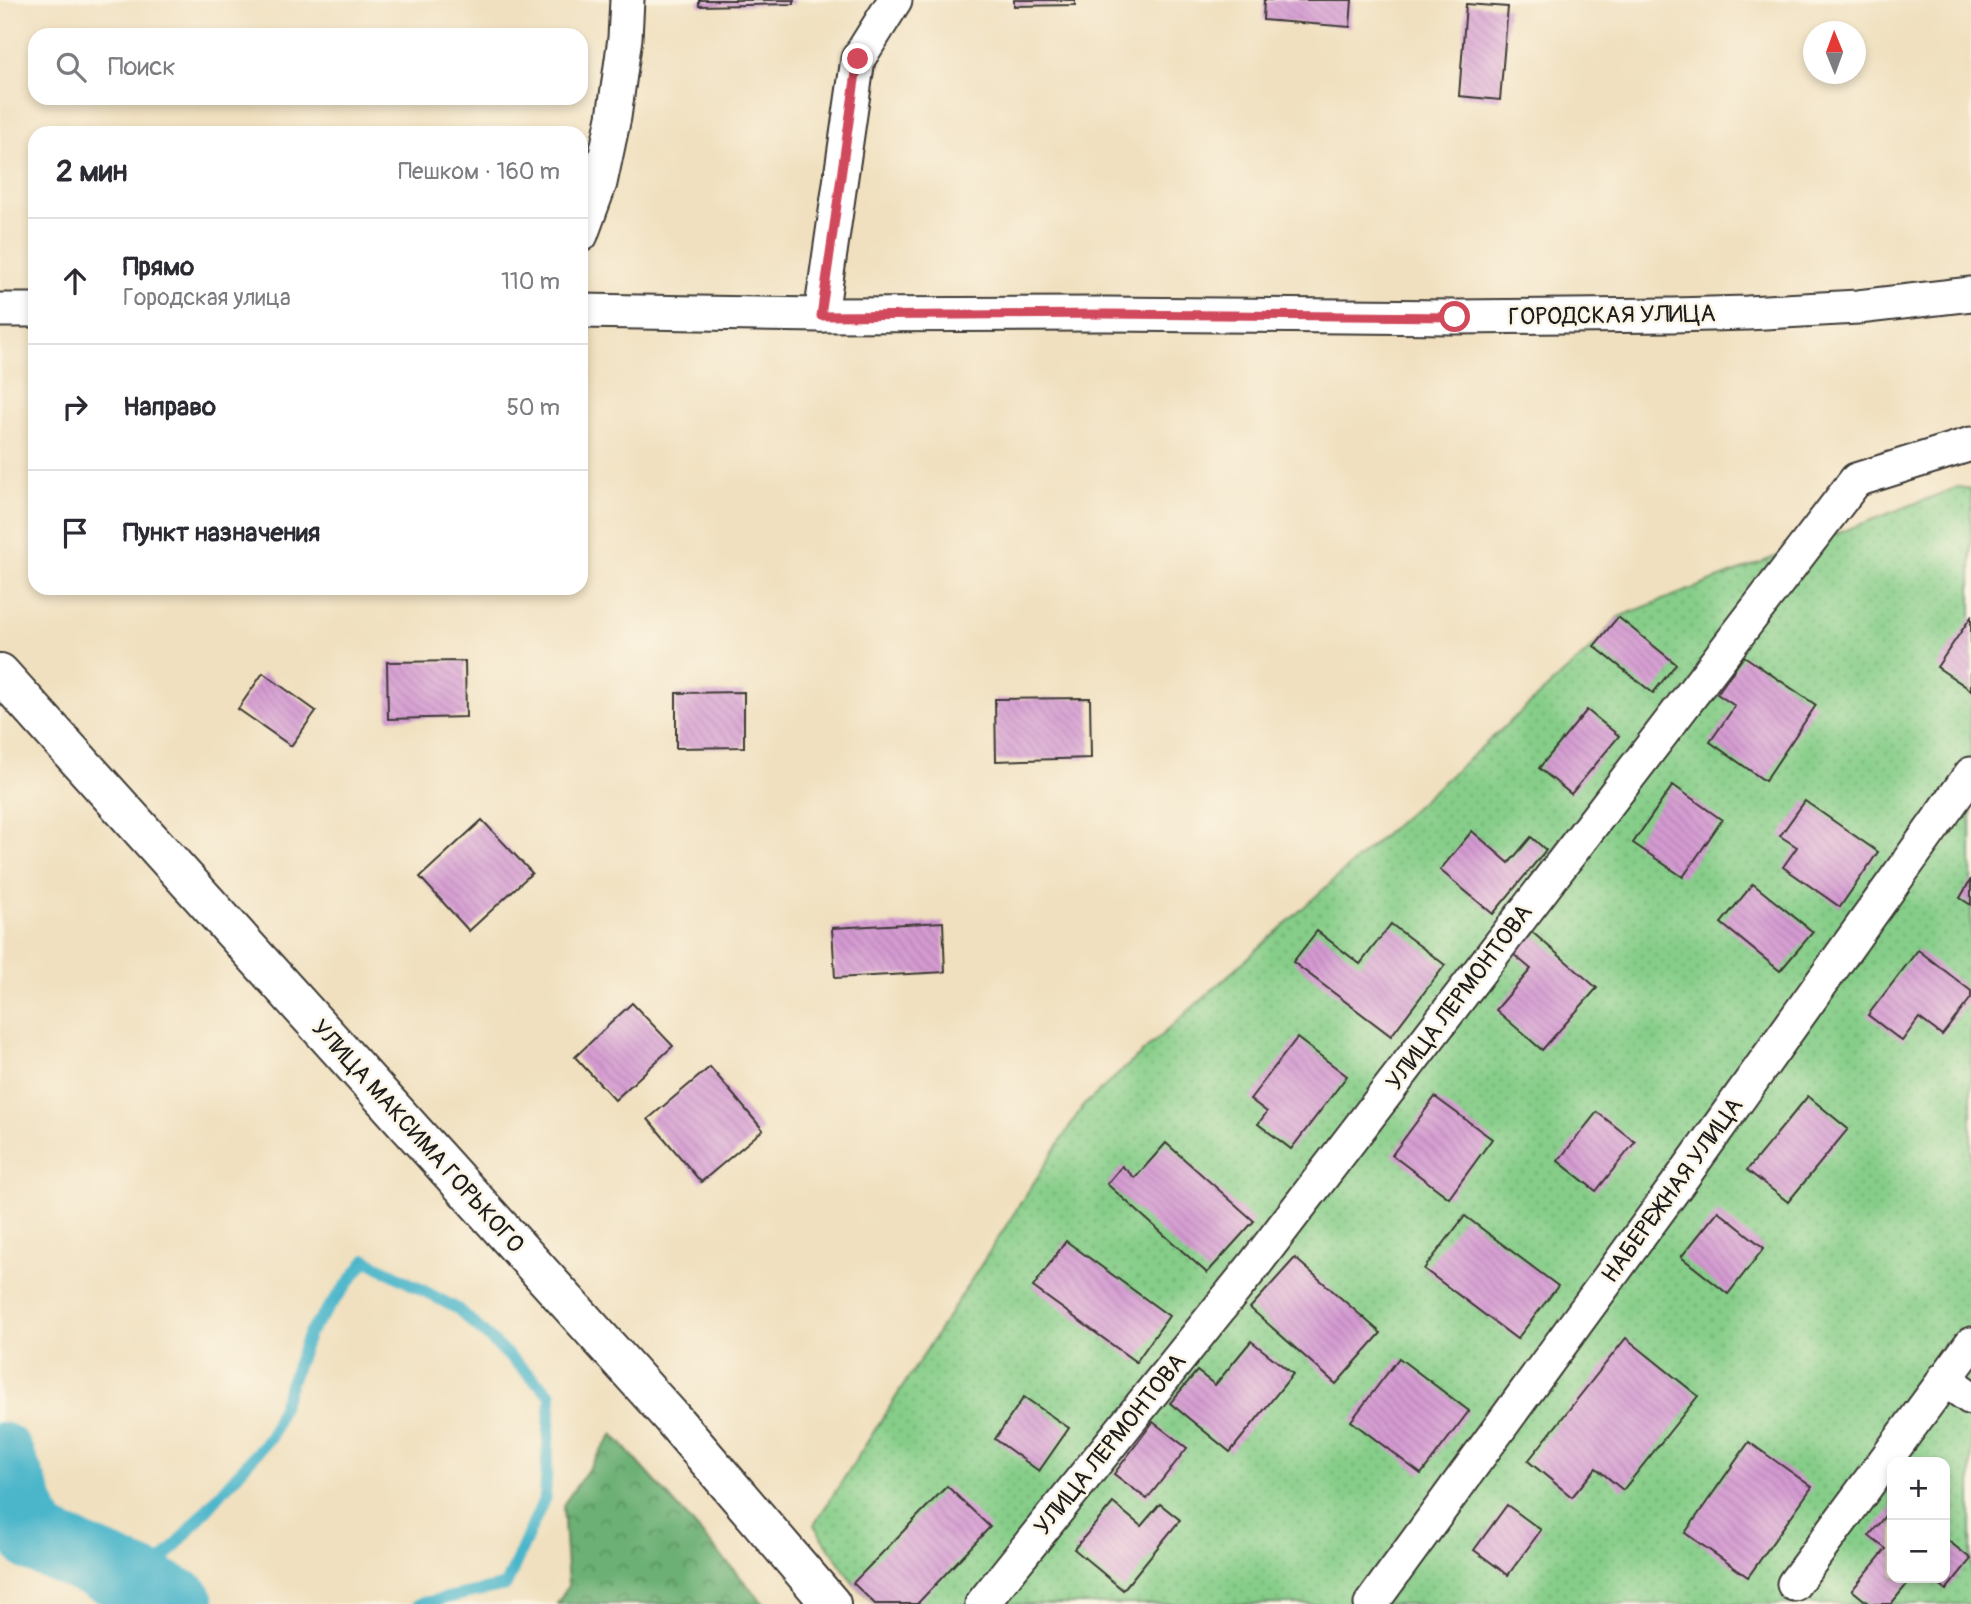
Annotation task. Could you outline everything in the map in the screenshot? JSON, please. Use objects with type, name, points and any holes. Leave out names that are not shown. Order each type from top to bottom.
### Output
[{"type":"street","points":[[588,216],[600,183],[614,117],[625,38],[626,0]]},
{"type":"street","points":[[821,316],[858,59],[895,0]]},
{"type":"street","name":"ГОРОДСКАЯ УЛИЦА","points":[[588,312],[821,316],[1106,314],[1469,317],[1710,314],[1858,307],[1971,294]]},
{"type":"street","points":[[0,310],[28,310]]},
{"type":"street","name":"УЛИЦА ЛЕРМОНТОВА","points":[[982,1604],[1255,1264],[1856,480],[1971,444]]},
{"type":"street","name":"УЛИЦА МАКСИМА ГОРЬКОГО","points":[[0,673],[671,1417],[831,1604]]},
{"type":"street","name":"НАБЕРЕЖНАЯ УЛИЦА","points":[[1371,1604],[1679,1182],[1971,774]]},
{"type":"street","points":[[1794,1584],[1971,1344]]},
{"type":"street","points":[[1944,1379],[1971,1398]]},
{"type":"green space","points":[[1958,487],[1971,489],[1971,1604],[875,1604],[853,1583],[814,1525],[1083,1106],[1594,646],[1618,617]]},
{"type":"green space","points":[[613,1434],[764,1604],[557,1604],[568,1586],[563,1505]]},
{"type":"building","points":[[699,0],[794,0],[794,4],[699,6]]},
{"type":"building","points":[[1014,0],[1075,0],[1075,5],[1014,6]]},
{"type":"building","points":[[1264,0],[1352,0],[1350,27],[1263,20]]},
{"type":"building","points":[[1466,4],[1508,7],[1500,100],[1459,96]]},
{"type":"building","points":[[1618,617],[1676,664],[1653,693],[1594,646]]},
{"type":"building","points":[[1971,617],[1971,690],[1937,667]]},
{"type":"building","points":[[1744,656],[1816,705],[1765,781],[1710,742],[1735,706],[1717,694]]},
{"type":"building","points":[[465,661],[466,717],[388,719],[387,662]]},
{"type":"building","points":[[263,673],[316,711],[291,746],[238,709]]},
{"type":"building","points":[[744,692],[744,747],[676,748],[676,693]]},
{"type":"building","points":[[1090,698],[1091,758],[996,761],[995,699]]},
{"type":"building","points":[[1587,710],[1619,736],[1571,794],[1539,768]]},
{"type":"building","points":[[1673,785],[1722,820],[1683,877],[1633,843]]},
{"type":"building","points":[[1805,801],[1878,852],[1840,907],[1783,867],[1797,847],[1780,836]]},
{"type":"building","points":[[482,820],[532,873],[469,931],[420,877]]},
{"type":"building","points":[[1472,831],[1509,863],[1531,837],[1546,850],[1493,914],[1440,870]]},
{"type":"building","points":[[1971,879],[1971,905],[1960,898]]},
{"type":"building","points":[[1753,884],[1813,932],[1780,971],[1721,923]]},
{"type":"building","points":[[943,922],[945,972],[835,978],[832,928]]},
{"type":"building","points":[[1391,924],[1445,965],[1391,1036],[1293,962],[1317,931],[1360,964]]},
{"type":"building","points":[[1532,932],[1597,988],[1542,1050],[1496,1010],[1531,969],[1513,954]]},
{"type":"building","points":[[1918,950],[1971,991],[1971,998],[1942,1035],[1919,1018],[1902,1041],[1868,1015]]},
{"type":"building","points":[[632,1003],[673,1046],[615,1100],[575,1057]]},
{"type":"building","points":[[1297,1038],[1347,1076],[1291,1149],[1258,1124],[1267,1112],[1250,1099]]},
{"type":"building","points":[[710,1067],[763,1130],[701,1182],[648,1119]]},
{"type":"building","points":[[1808,1096],[1848,1129],[1788,1202],[1747,1170]]},
{"type":"building","points":[[1435,1097],[1492,1139],[1449,1198],[1392,1155]]},
{"type":"building","points":[[1597,1112],[1635,1142],[1596,1191],[1558,1161]]},
{"type":"building","points":[[1166,1143],[1254,1221],[1207,1273],[1107,1184],[1122,1166],[1135,1178]]},
{"type":"building","points":[[1718,1211],[1764,1248],[1728,1294],[1681,1257]]},
{"type":"building","points":[[1465,1216],[1558,1286],[1517,1339],[1424,1269]]},
{"type":"building","points":[[1066,1241],[1169,1316],[1136,1362],[1033,1287]]},
{"type":"building","points":[[1295,1258],[1381,1333],[1336,1384],[1250,1308]]},
{"type":"building","points":[[1626,1338],[1698,1396],[1623,1490],[1596,1468],[1572,1497],[1528,1461]]},
{"type":"building","points":[[1251,1341],[1293,1374],[1230,1452],[1170,1403],[1197,1371],[1215,1385]]},
{"type":"building","points":[[1399,1358],[1469,1411],[1421,1474],[1351,1421]]},
{"type":"building","points":[[1024,1397],[1069,1428],[1039,1471],[995,1439]]},
{"type":"building","points":[[1153,1422],[1187,1448],[1147,1499],[1114,1474]]},
{"type":"building","points":[[1749,1442],[1812,1487],[1748,1577],[1685,1533]]},
{"type":"building","points":[[947,1486],[990,1527],[917,1604],[875,1604],[853,1583]]},
{"type":"building","points":[[1113,1503],[1141,1526],[1160,1504],[1180,1520],[1123,1590],[1074,1549]]},
{"type":"building","points":[[1507,1505],[1541,1530],[1508,1575],[1474,1550]]},
{"type":"building","points":[[1887,1513],[1887,1583],[1908,1583],[1891,1604],[1869,1604],[1852,1590],[1886,1549],[1869,1536]]},
{"type":"building","points":[[1950,1542],[1971,1559],[1946,1590],[1937,1583],[1950,1583]]},
{"type":"waterway","points":[[142,1584],[271,1436],[309,1333],[366,1260],[458,1309],[551,1395],[545,1497],[506,1585],[419,1604]]},
{"type":"waterway","points":[[0,1456],[35,1539],[142,1584],[181,1604]]},
{"type":"waterway","points":[[0,1536],[35,1539]]},
{"type":"route","points":[[858,59],[821,316],[1106,314],[1455,317]]}]
